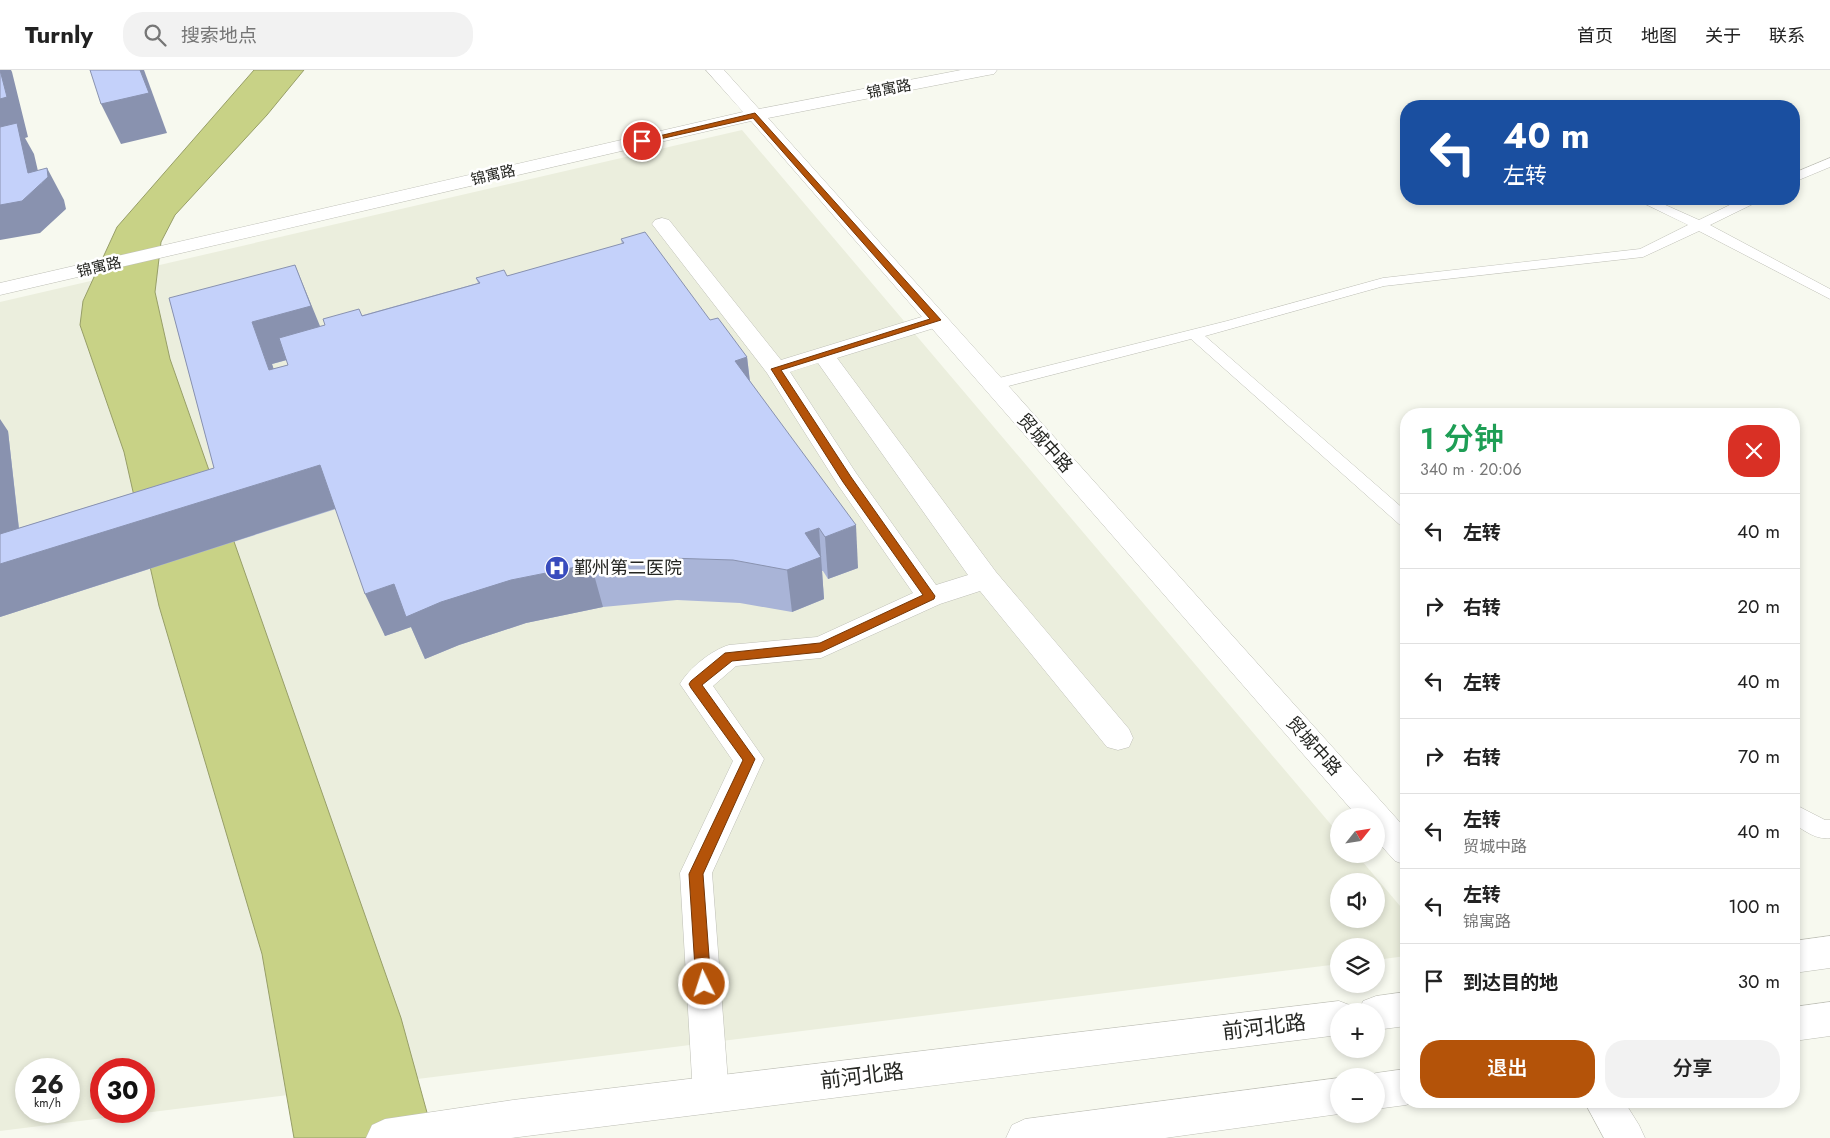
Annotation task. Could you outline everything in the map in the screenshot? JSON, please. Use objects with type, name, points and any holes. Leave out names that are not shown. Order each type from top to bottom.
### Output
[{"type":"street","name":"贸城中路","points":[[715,70],[1368,808]]},
{"type":"street","name":"锦寓路","points":[[0,289],[755,115],[988,70]]},
{"type":"street","points":[[662,224],[776,369],[847,479],[930,596]]},
{"type":"street","points":[[776,369],[936,320]]},
{"type":"street","points":[[823,354],[986,579],[1118,738]]},
{"type":"street","points":[[711,1095],[696,874],[749,759],[695,684],[729,656],[821,647],[930,596],[986,579]]},
{"type":"street","name":"贸城中路","points":[[1385,827],[1400,844]]},
{"type":"street","points":[[1800,956],[1830,952]]},
{"type":"street","points":[[1385,1012],[1400,1011]]},
{"type":"street","name":"前河北路","points":[[385,1138],[513,1119],[1330,1019]]},
{"type":"street","points":[[1800,1023],[1830,1019]]},
{"type":"street","points":[[1385,1090],[1400,1088]]},
{"type":"street","points":[[1025,1138],[1330,1097]]},
{"type":"street","points":[[1607,1108],[1626,1138]]},
{"type":"lane","points":[[1800,175],[1830,162]]},
{"type":"lane","points":[[1655,205],[1699,225],[1830,296]]},
{"type":"lane","points":[[994,385],[1194,334],[1382,282],[1642,254],[1740,205]]},
{"type":"lane","points":[[1194,334],[1400,516]]},
{"type":"lane","points":[[1800,817],[1822,830],[1830,829]]},
{"type":"shaded area","points":[[254,70],[304,70],[267,115],[175,215],[161,242],[155,292],[170,359],[401,1018],[434,1138],[294,1138],[262,954],[159,606],[124,452],[80,325],[83,301],[117,227]]},
{"type":"shaded area","name":"鄞州第二医院","points":[[742,130],[1330,823],[1330,863],[1364,863],[1372,873],[1330,873],[1330,928],[1385,928],[1385,888],[1400,906],[1400,957],[1385,959],[1385,938],[1330,938],[1330,965],[155,1112],[155,1058],[90,1058],[90,1120],[80,1121],[80,1058],[15,1058],[15,1123],[64,1123],[0,1131],[0,302]]},
{"type":"building","points":[[0,70],[7,97],[0,99]]},
{"type":"building","points":[[90,70],[140,70],[149,93],[101,104]]},
{"type":"building","points":[[17,123],[28,173],[47,168],[48,177],[22,201],[0,205],[0,127]]},
{"type":"building","points":[[645,232],[710,320],[718,318],[747,357],[735,361],[856,525],[825,537],[819,528],[805,533],[821,557],[787,570],[733,560],[668,558],[591,564],[511,580],[441,602],[406,617],[394,584],[365,594],[320,465],[0,564],[0,534],[214,468],[169,298],[295,265],[311,306],[252,322],[269,370],[288,365],[279,338],[325,325],[323,319],[359,309],[362,316],[480,283],[476,278],[504,270],[507,276],[624,243],[621,239]]},
{"type":"place","name":"鄞州第二医院","points":[[557,568]]},
{"type":"route","points":[[642,141],[755,115],[936,320],[776,369],[847,479],[930,596],[821,647],[729,656],[695,684],[749,759],[696,874],[704,984]]}]
